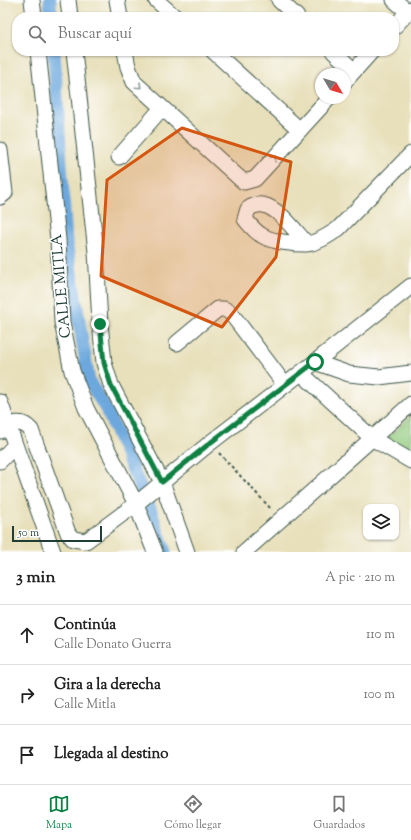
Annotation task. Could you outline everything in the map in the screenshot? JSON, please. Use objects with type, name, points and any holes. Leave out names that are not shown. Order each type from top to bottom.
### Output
[{"type":"street","points":[[32,0],[33,12]]},
{"type":"street","points":[[68,0],[69,12]]},
{"type":"street","points":[[117,0],[119,12]]},
{"type":"street","points":[[156,0],[169,12]]},
{"type":"street","points":[[279,0],[292,12]]},
{"type":"street","points":[[394,0],[409,11],[399,22]]},
{"type":"street","name":"CALLE MITLA","points":[[39,56],[58,239],[62,322],[72,371],[86,408],[140,501],[155,552]]},
{"type":"street","points":[[75,56],[96,252],[104,363],[111,385],[159,485],[187,552]]},
{"type":"street","points":[[126,56],[128,67],[134,82],[244,182],[256,179],[324,104]]},
{"type":"street","points":[[219,56],[300,130]]},
{"type":"street","points":[[336,56],[345,68]]},
{"type":"street","points":[[351,75],[368,56]]},
{"type":"street","points":[[119,157],[162,108]]},
{"type":"street","points":[[0,150],[4,193],[0,197]]},
{"type":"street","points":[[307,244],[323,238],[338,229],[411,154]]},
{"type":"street","points":[[4,429],[20,422],[31,430],[68,533],[73,539],[86,541],[140,501],[210,443],[411,286]]},
{"type":"street","points":[[177,343],[218,309],[224,309],[230,312],[285,385]]},
{"type":"street","points":[[315,362],[348,374],[380,377],[411,373]]},
{"type":"street","points":[[301,373],[373,439],[411,461]]},
{"type":"street","points":[[0,402],[4,429],[15,445],[53,552]]},
{"type":"street","points":[[244,552],[411,404]]},
{"type":"street","points":[[0,461],[15,445]]},
{"type":"path","points":[[210,443],[281,520]]},
{"type":"highlighted area","points":[[182,128],[291,162],[276,257],[222,327],[101,276],[107,180]]},
{"type":"green space","points":[[411,416],[411,463],[379,447]]},
{"type":"waterway","points":[[50,0],[51,12]]},
{"type":"waterway","points":[[54,56],[66,242],[89,381],[107,411],[150,509],[165,552]]},
{"type":"route","points":[[100,324],[104,363],[111,385],[162,482],[315,362]]}]
